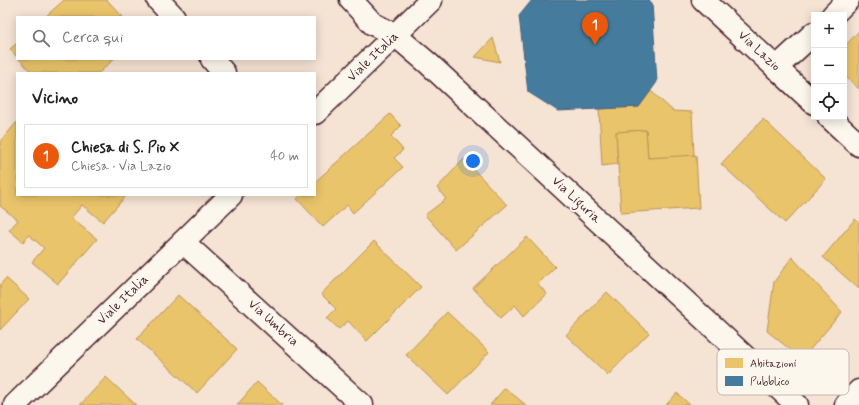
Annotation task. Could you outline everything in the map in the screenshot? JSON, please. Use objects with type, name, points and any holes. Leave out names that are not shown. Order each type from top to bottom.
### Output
[{"type":"street","points":[[158,0],[173,16]]},
{"type":"street","name":"Via Liguria","points":[[351,0],[373,24],[395,35],[435,69],[737,349]]},
{"type":"street","name":"Viale Italia","points":[[316,112],[431,0]]},
{"type":"street","name":"Via Lazio","points":[[703,0],[811,100]]},
{"type":"street","points":[[835,12],[848,0]]},
{"type":"street","points":[[776,68],[811,36]]},
{"type":"street","points":[[213,60],[223,72]]},
{"type":"street","points":[[832,120],[859,145]]},
{"type":"street","name":"Viale Italia","points":[[16,405],[230,196]]},
{"type":"street","name":"Via Umbria","points":[[183,242],[362,405]]},
{"type":"street","points":[[846,405],[859,391]]},
{"type":"street","name":"Via Liguria","points":[[786,395],[797,405]]},
{"type":"building: Abitazioni","points":[[64,0],[107,0],[122,16],[46,16]]},
{"type":"building: Abitazioni","points":[[859,31],[859,89],[847,78],[847,44]]},
{"type":"building: Abitazioni","points":[[493,38],[500,62],[475,57]]},
{"type":"building: Abitazioni","points":[[16,44],[16,56],[10,49]]},
{"type":"building: Abitazioni","points":[[20,60],[113,60],[100,72],[31,72]]},
{"type":"building: Abitazioni","points":[[651,91],[673,111],[692,112],[694,156],[648,158],[646,130],[616,132],[618,164],[602,166],[599,109],[639,107]]},
{"type":"building: Abitazioni","points":[[390,114],[401,126],[391,136],[403,150],[394,158],[403,167],[353,213],[347,205],[323,227],[297,199],[300,196],[316,196],[316,181]]},
{"type":"building: Abitazioni","points":[[763,119],[826,179],[785,223],[721,164]]},
{"type":"building: Abitazioni","points":[[16,123],[16,196],[125,197],[103,222],[82,205],[71,218],[97,239],[58,284],[32,262],[44,248],[29,235],[23,242],[9,230],[18,220],[0,206],[0,142]]},
{"type":"building: Abitazioni","points":[[646,130],[648,158],[696,155],[699,208],[621,213],[616,132]]},
{"type":"building: Abitazioni","points":[[464,159],[507,205],[456,250],[425,215],[446,199],[437,188]]},
{"type":"building: Abitazioni","points":[[855,219],[859,223],[859,289],[823,257]]},
{"type":"building: Abitazioni","points":[[527,237],[555,267],[538,284],[547,294],[524,316],[515,305],[501,318],[473,288]]},
{"type":"building: Abitazioni","points":[[374,241],[421,287],[367,341],[348,321],[339,329],[327,318],[336,309],[321,294]]},
{"type":"building: Abitazioni","points":[[792,257],[842,312],[811,349],[790,349],[767,331],[774,282]]},
{"type":"building: Abitazioni","points":[[6,278],[29,299],[0,330],[0,285]]},
{"type":"building: Abitazioni","points":[[607,292],[649,333],[608,375],[566,335]]},
{"type":"building: Abitazioni","points":[[178,295],[237,349],[197,393],[137,339]]},
{"type":"building: Abitazioni","points":[[447,312],[489,352],[448,395],[406,355]]},
{"type":"building: Abitazioni","points":[[106,377],[136,405],[80,405]]},
{"type":"building: Abitazioni","points":[[257,382],[282,405],[237,405]]},
{"type":"building: Abitazioni","points":[[505,388],[526,405],[490,405]]},
{"type":"building: Abitazioni","points":[[677,393],[690,405],[666,405]]},
{"type":"building: Pubblico","points":[[532,0],[649,0],[652,3],[657,82],[639,107],[558,111],[528,92],[519,16]]},
{"type":"place","name":"Chiesa di S. Pio X","points":[[595,45]]}]
